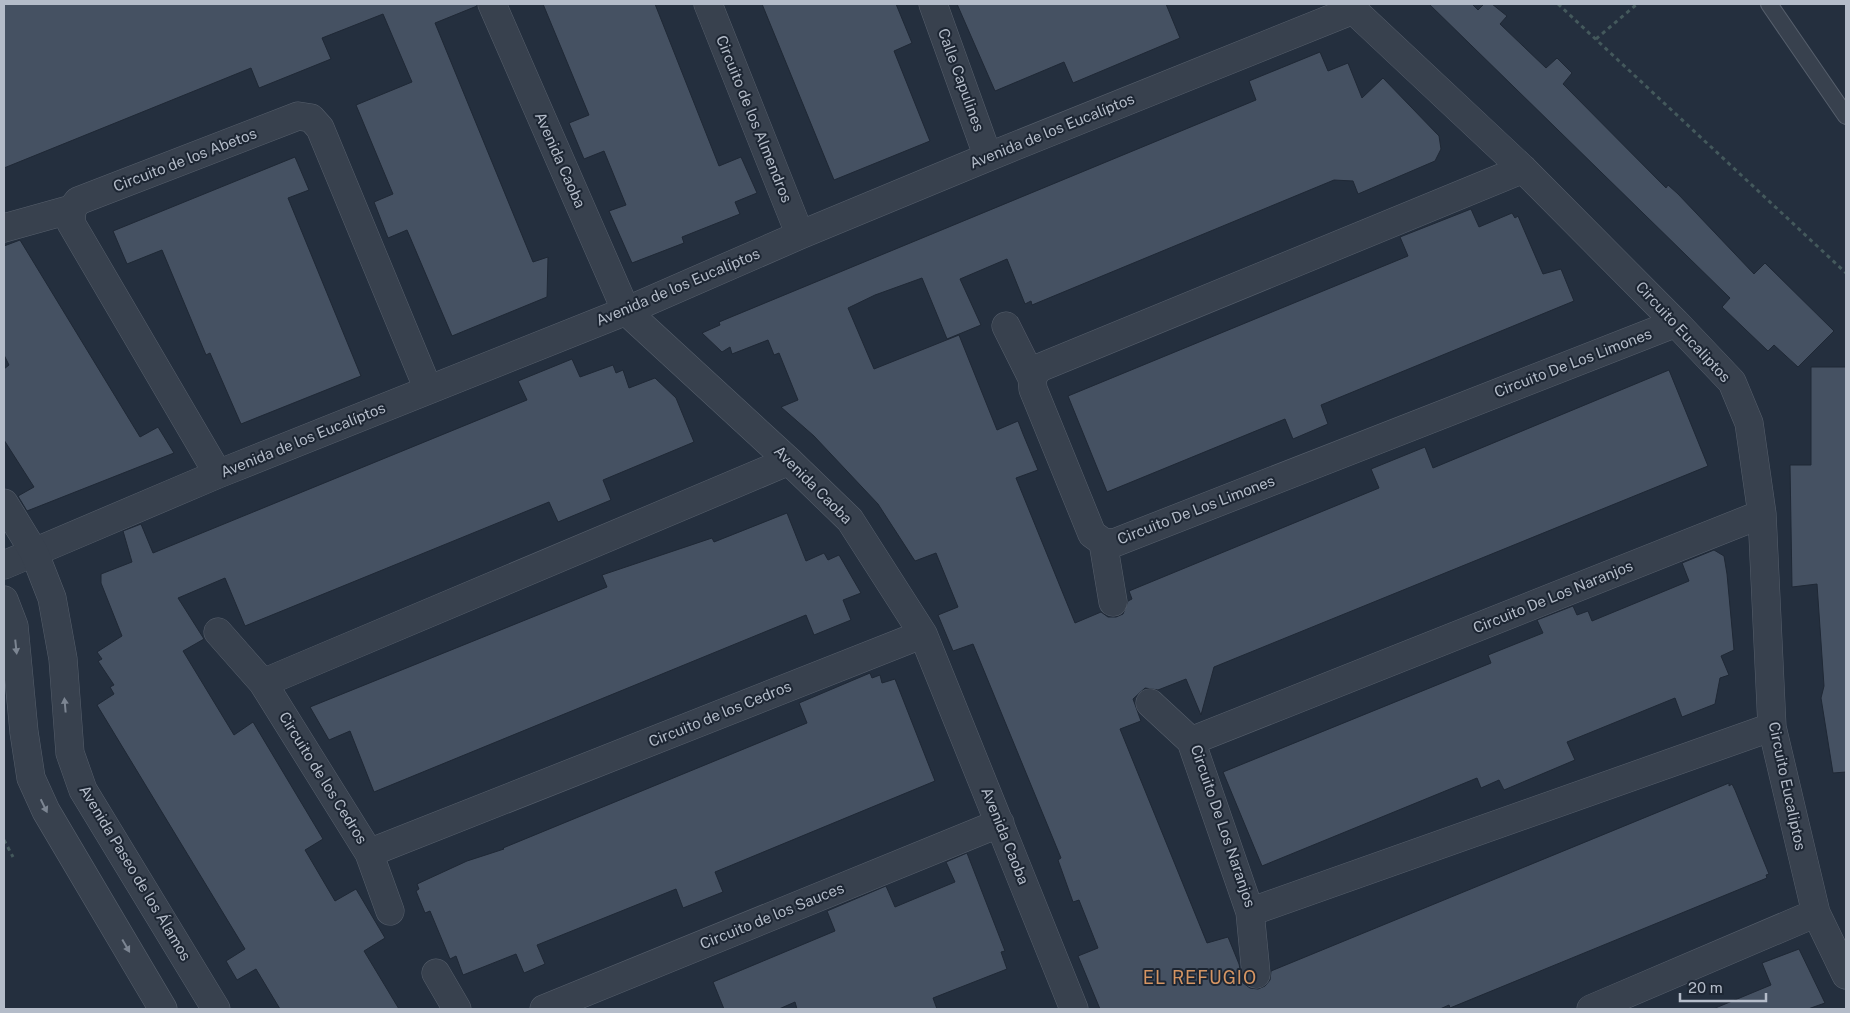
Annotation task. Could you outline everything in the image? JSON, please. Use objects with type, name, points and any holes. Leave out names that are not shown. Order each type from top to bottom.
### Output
[{"type":"street","name":"Avenida Caoba","points":[[492,4],[626,311],[789,461],[850,520],[923,634],[1074,1009]]},
{"type":"street","name":"Circuito de los Almendros","points":[[708,4],[800,235]]},
{"type":"street","name":"Calle Capulines","points":[[933,4],[988,157]]},
{"type":"street","name":"Avenida de los Eucalíptos","points":[[4,565],[218,474],[626,311],[800,235],[1350,7]]},
{"type":"street","name":"Circuito Eucaliptos","points":[[1350,7],[1523,169],[1732,382],[1749,423],[1762,514],[1772,727],[1816,913],[1846,975]]},
{"type":"street","name":"Circuito de los Abetos","points":[[4,228],[72,209],[78,201],[298,116],[311,118],[320,128],[428,390]]},
{"type":"street","points":[[1032,378],[1039,368],[1523,169]]},
{"type":"street","points":[[72,209],[71,223],[218,474]]},
{"type":"street","name":"Circuito De Los Limones","points":[[1006,326],[1032,378],[1033,389],[1092,534],[1103,542],[1114,543],[1676,323]]},
{"type":"street","points":[[263,683],[789,461]]},
{"type":"street","name":"Avenida Paseo de los Álamos","points":[[4,503],[34,552],[52,598],[63,659],[70,753],[83,790],[216,1009]]},
{"type":"street","name":"Circuito De Los Naranjos","points":[[1762,514],[1191,741],[1250,912],[1772,727]]},
{"type":"street","points":[[1103,542],[1113,602]]},
{"type":"street","points":[[4,600],[14,626],[24,732],[31,778],[46,811],[163,1009]]},
{"type":"street","name":"Circuito de los Cedros","points":[[218,632],[263,683],[369,853],[923,634]]},
{"type":"street","points":[[1150,702],[1191,741]]},
{"type":"street","name":"Circuito de los Sauces","points":[[544,1009],[1000,823]]},
{"type":"street","points":[[369,853],[390,911]]},
{"type":"street","points":[[1250,912],[1256,974]]},
{"type":"street","points":[[1591,1009],[1816,913]]},
{"type":"street","points":[[436,973],[457,1009]]},
{"type":"lane","points":[[1769,4],[1846,116]]},
{"type":"path","points":[[1558,4],[1846,273]]},
{"type":"path","points":[[1596,39],[1637,4]]},
{"type":"path","points":[[4,840],[13,857]]},
{"type":"building","points":[[4,4],[477,4],[477,6],[435,23],[533,262],[548,257],[547,297],[452,336],[407,230],[388,238],[374,202],[393,194],[356,105],[412,82],[383,14],[322,38],[331,59],[259,88],[251,68],[4,168]]},
{"type":"building","points":[[543,4],[655,4],[719,166],[741,157],[757,193],[735,202],[740,214],[682,237],[684,243],[632,263],[609,211],[626,205],[604,151],[584,159],[569,123],[589,115]]},
{"type":"building","points":[[762,4],[896,4],[912,43],[894,51],[930,141],[834,180]]},
{"type":"building","points":[[957,4],[1166,4],[1180,38],[1073,83],[1064,62],[995,91]]},
{"type":"building","points":[[1429,4],[1472,4],[1478,10],[1484,4],[1492,4],[1507,16],[1500,24],[1546,68],[1557,58],[1572,73],[1563,84],[1666,188],[1668,185],[1678,194],[1754,274],[1765,263],[1834,331],[1798,367],[1774,345],[1768,351],[1722,307],[1730,298]]},
{"type":"building","points":[[1320,52],[1328,71],[1348,63],[1362,98],[1383,78],[1439,136],[1441,149],[1435,161],[1358,194],[1353,181],[1334,180],[1032,305],[1031,301],[1025,304],[1007,259],[960,279],[981,325],[947,339],[922,278],[875,295],[848,308],[874,369],[959,335],[997,430],[1018,421],[1038,470],[1016,478],[1075,623],[1101,612],[1108,617],[1116,617],[1123,614],[1128,601],[1132,599],[1129,591],[1379,488],[1371,469],[1425,447],[1433,468],[1669,370],[1708,466],[1214,667],[1201,715],[1186,679],[1158,690],[1145,688],[1133,699],[1141,721],[1120,729],[1207,943],[1228,937],[1239,964],[1243,983],[1250,988],[1258,989],[1265,986],[1270,980],[1271,971],[1729,783],[1729,786],[1732,784],[1735,790],[1769,874],[1766,875],[1767,878],[1450,1008],[1449,1005],[1440,1009],[1100,1009],[1078,956],[1098,948],[1079,900],[1073,902],[1058,860],[1061,858],[973,644],[953,651],[938,615],[958,607],[936,553],[915,561],[878,504],[814,436],[781,407],[798,400],[779,353],[774,355],[768,340],[732,354],[730,347],[722,352],[702,333],[720,325],[719,322],[1256,100],[1249,81]]},
{"type":"building","points":[[295,157],[309,190],[288,198],[361,376],[241,424],[210,353],[206,355],[162,250],[127,264],[113,231]]},
{"type":"building","points":[[1471,209],[1479,227],[1512,213],[1515,218],[1518,216],[1543,274],[1561,269],[1574,301],[1321,405],[1328,424],[1293,439],[1285,419],[1107,492],[1068,396],[1408,256],[1400,237]]},
{"type":"building","points":[[20,240],[140,437],[158,427],[174,453],[27,511],[18,496],[34,487],[4,440],[4,369],[9,365],[4,355],[4,246]]},
{"type":"building","points":[[572,359],[580,377],[613,365],[616,373],[623,370],[629,388],[655,378],[676,398],[694,442],[603,480],[611,500],[558,522],[549,502],[245,626],[225,578],[178,598],[204,639],[183,651],[234,735],[253,722],[323,839],[305,850],[335,901],[356,889],[385,938],[364,951],[399,1009],[280,1009],[256,969],[237,980],[226,961],[245,949],[97,705],[114,694],[110,687],[114,685],[98,661],[102,659],[97,652],[122,636],[101,583],[101,574],[132,562],[123,531],[141,524],[153,553],[527,400],[518,381]]},
{"type":"building","points":[[1811,367],[1846,367],[1846,772],[1833,773],[1821,698],[1824,686],[1817,584],[1792,587],[1790,465],[1811,465]]},
{"type":"building","points":[[787,513],[806,561],[824,553],[828,560],[839,555],[861,593],[843,600],[851,620],[814,635],[806,615],[374,792],[350,731],[329,740],[310,707],[607,587],[602,575],[712,538],[714,542]]},
{"type":"building","points":[[1714,550],[1724,556],[1734,650],[1721,656],[1729,675],[1720,678],[1715,704],[1682,717],[1675,698],[1567,742],[1575,760],[1504,790],[1499,780],[1481,788],[1477,778],[1262,866],[1223,772],[1491,663],[1488,655],[1543,633],[1537,620],[1573,606],[1577,615],[1588,611],[1592,621],[1689,581],[1682,563]]},
{"type":"building","points":[[870,673],[872,678],[880,675],[882,683],[895,679],[935,781],[715,872],[723,892],[683,908],[676,889],[537,945],[545,964],[524,973],[516,954],[463,975],[456,956],[450,959],[430,911],[425,913],[416,891],[419,889],[417,884],[467,861],[504,849],[807,723],[799,703]]},
{"type":"building","points":[[967,853],[1005,951],[1001,952],[1007,969],[933,998],[937,1009],[797,1009],[795,1002],[779,1009],[724,1009],[713,982],[835,931],[827,911],[886,886],[895,907],[955,882],[946,862]]},
{"type":"building","points":[[1799,949],[1825,1003],[1808,1009],[1713,1009],[1771,985],[1762,963]]},
{"type":"district","name":"EL REFUGIO","points":[[1200,978]]}]
